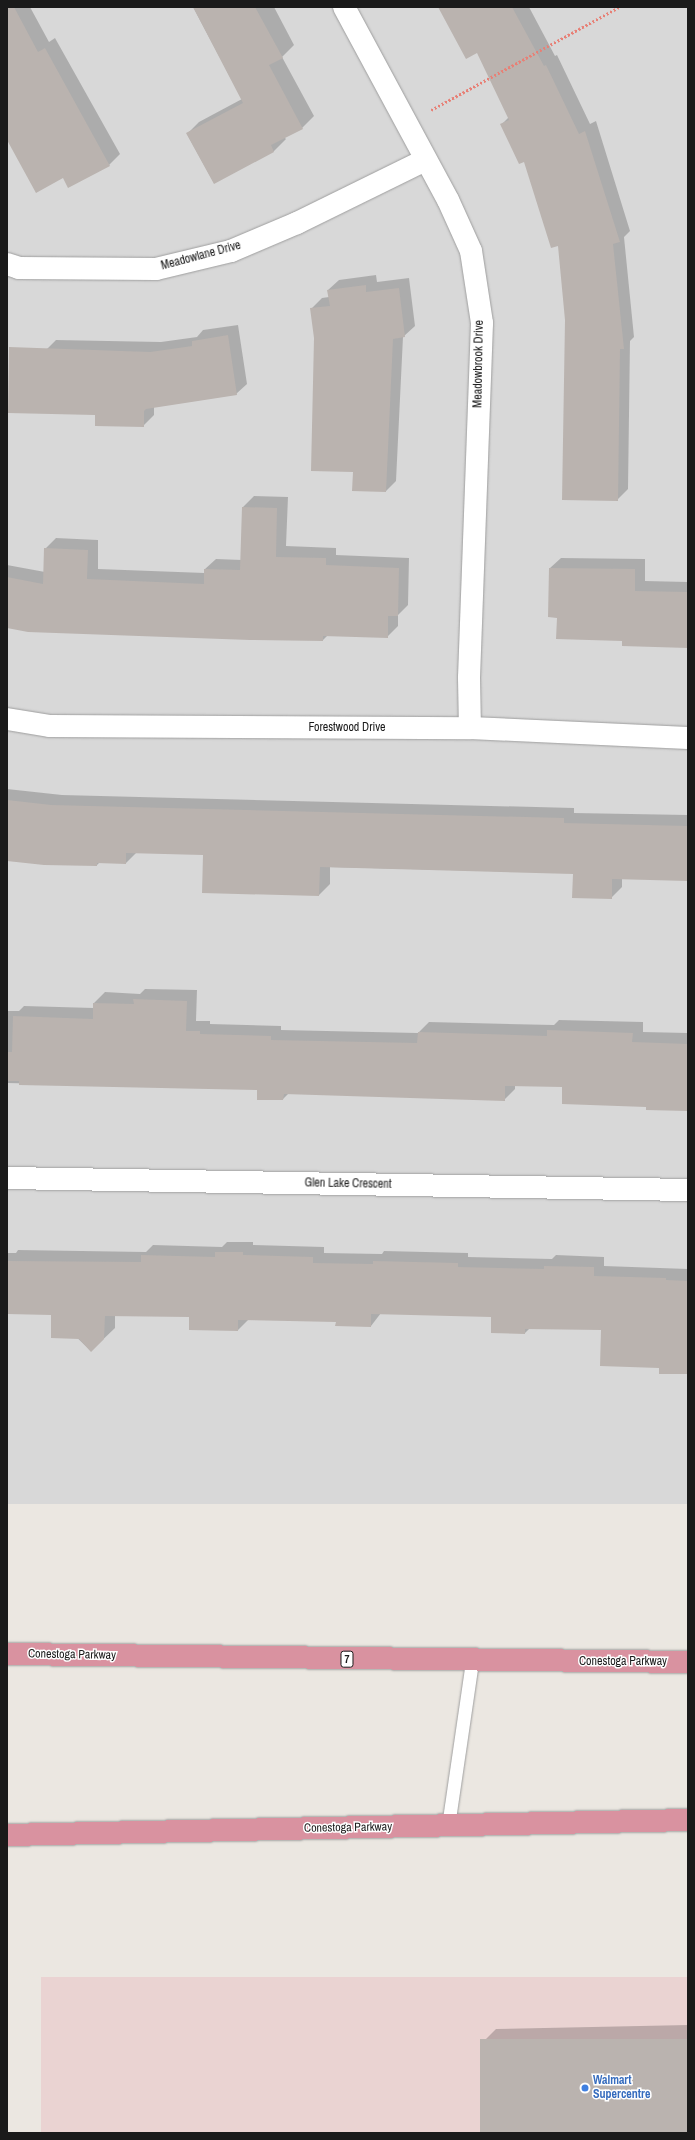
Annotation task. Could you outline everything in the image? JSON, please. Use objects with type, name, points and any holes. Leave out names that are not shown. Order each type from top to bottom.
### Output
[{"type":"highway","name":"Conestoga Parkway","points":[[7,1654],[472,1661],[688,1662]]},
{"type":"highway","name":"Conestoga Parkway","points":[[7,1834],[688,1820]]},
{"type":"street","name":"Meadowbrook Drive","points":[[344,7],[448,200],[471,251],[482,323],[469,678],[470,728]]},
{"type":"street","name":"Meadowlane Drive","points":[[7,264],[19,268],[156,269],[231,250],[297,223],[426,160]]},
{"type":"street","name":"Forestwood Drive","points":[[7,719],[50,726],[470,728],[688,738]]},
{"type":"street","name":"Glen Lake Crescent","points":[[7,1178],[688,1190]]},
{"type":"lane","points":[[448,1826],[472,1661]]},
{"type":"path","points":[[427,112],[618,7]]},
{"type":"shaded area","points":[[7,7],[688,7],[688,1504],[7,1504]]},
{"type":"shaded area","points":[[41,1977],[688,1977],[688,2133],[41,2133]]},
{"type":"building","points":[[7,7],[14,7],[38,52],[45,48],[110,166],[68,188],[63,178],[36,193],[7,140]]},
{"type":"building","points":[[193,7],[255,7],[283,58],[269,65],[303,129],[271,145],[274,152],[214,184],[186,133],[243,103]]},
{"type":"building","points":[[438,7],[512,7],[544,66],[546,65],[579,134],[585,131],[620,242],[613,244],[624,349],[620,349],[618,501],[562,500],[565,320],[558,246],[551,248],[524,162],[519,164],[500,124],[509,120],[477,53],[466,59]]},
{"type":"building","points":[[366,285],[366,292],[399,288],[405,337],[393,339],[386,492],[352,491],[353,472],[311,471],[314,338],[310,308],[330,306],[327,290]]},
{"type":"building","points":[[228,335],[237,395],[146,409],[144,411],[144,427],[95,426],[95,415],[8,413],[9,347],[150,352],[192,346],[192,341]]},
{"type":"building","points":[[242,507],[277,508],[276,557],[326,558],[326,565],[399,568],[398,616],[388,616],[388,638],[323,636],[323,641],[250,640],[28,632],[7,628],[7,577],[43,584],[44,548],[88,550],[87,579],[204,584],[204,569],[240,570]]},
{"type":"building","points":[[549,568],[635,569],[635,591],[688,592],[688,648],[622,646],[622,641],[556,639],[557,618],[548,617]]},
{"type":"building","points":[[7,800],[51,805],[564,818],[564,823],[688,826],[688,881],[612,879],[612,899],[572,898],[573,874],[320,867],[319,896],[202,893],[203,855],[126,853],[126,864],[97,863],[97,866],[44,865],[7,861]]},
{"type":"building","points":[[133,999],[187,1001],[186,1031],[200,1031],[200,1034],[271,1036],[271,1040],[417,1043],[418,1032],[547,1036],[547,1030],[633,1033],[632,1042],[688,1044],[688,1111],[646,1110],[646,1107],[562,1104],[562,1087],[505,1086],[505,1101],[284,1094],[283,1100],[257,1100],[257,1090],[19,1085],[19,1081],[7,1081],[7,1052],[12,1052],[13,1016],[93,1019],[93,1003],[134,1004]]},
{"type":"building","points":[[215,1252],[243,1252],[243,1255],[313,1257],[313,1263],[373,1264],[373,1261],[458,1263],[458,1267],[544,1269],[544,1266],[594,1267],[594,1276],[666,1278],[666,1280],[688,1281],[688,1374],[659,1374],[659,1368],[600,1366],[601,1330],[525,1329],[525,1334],[491,1333],[491,1317],[371,1314],[371,1327],[335,1326],[336,1322],[238,1320],[238,1331],[189,1330],[189,1317],[105,1316],[104,1339],[91,1352],[79,1339],[51,1338],[51,1315],[7,1314],[7,1261],[141,1262],[141,1255],[215,1257]]},
{"type":"building","name":"Walmart Supercentre","points":[[480,2039],[688,2039],[688,2133],[480,2133]]},
{"type":"place","name":"Walmart Supercentre","points":[[585,2088]]}]
